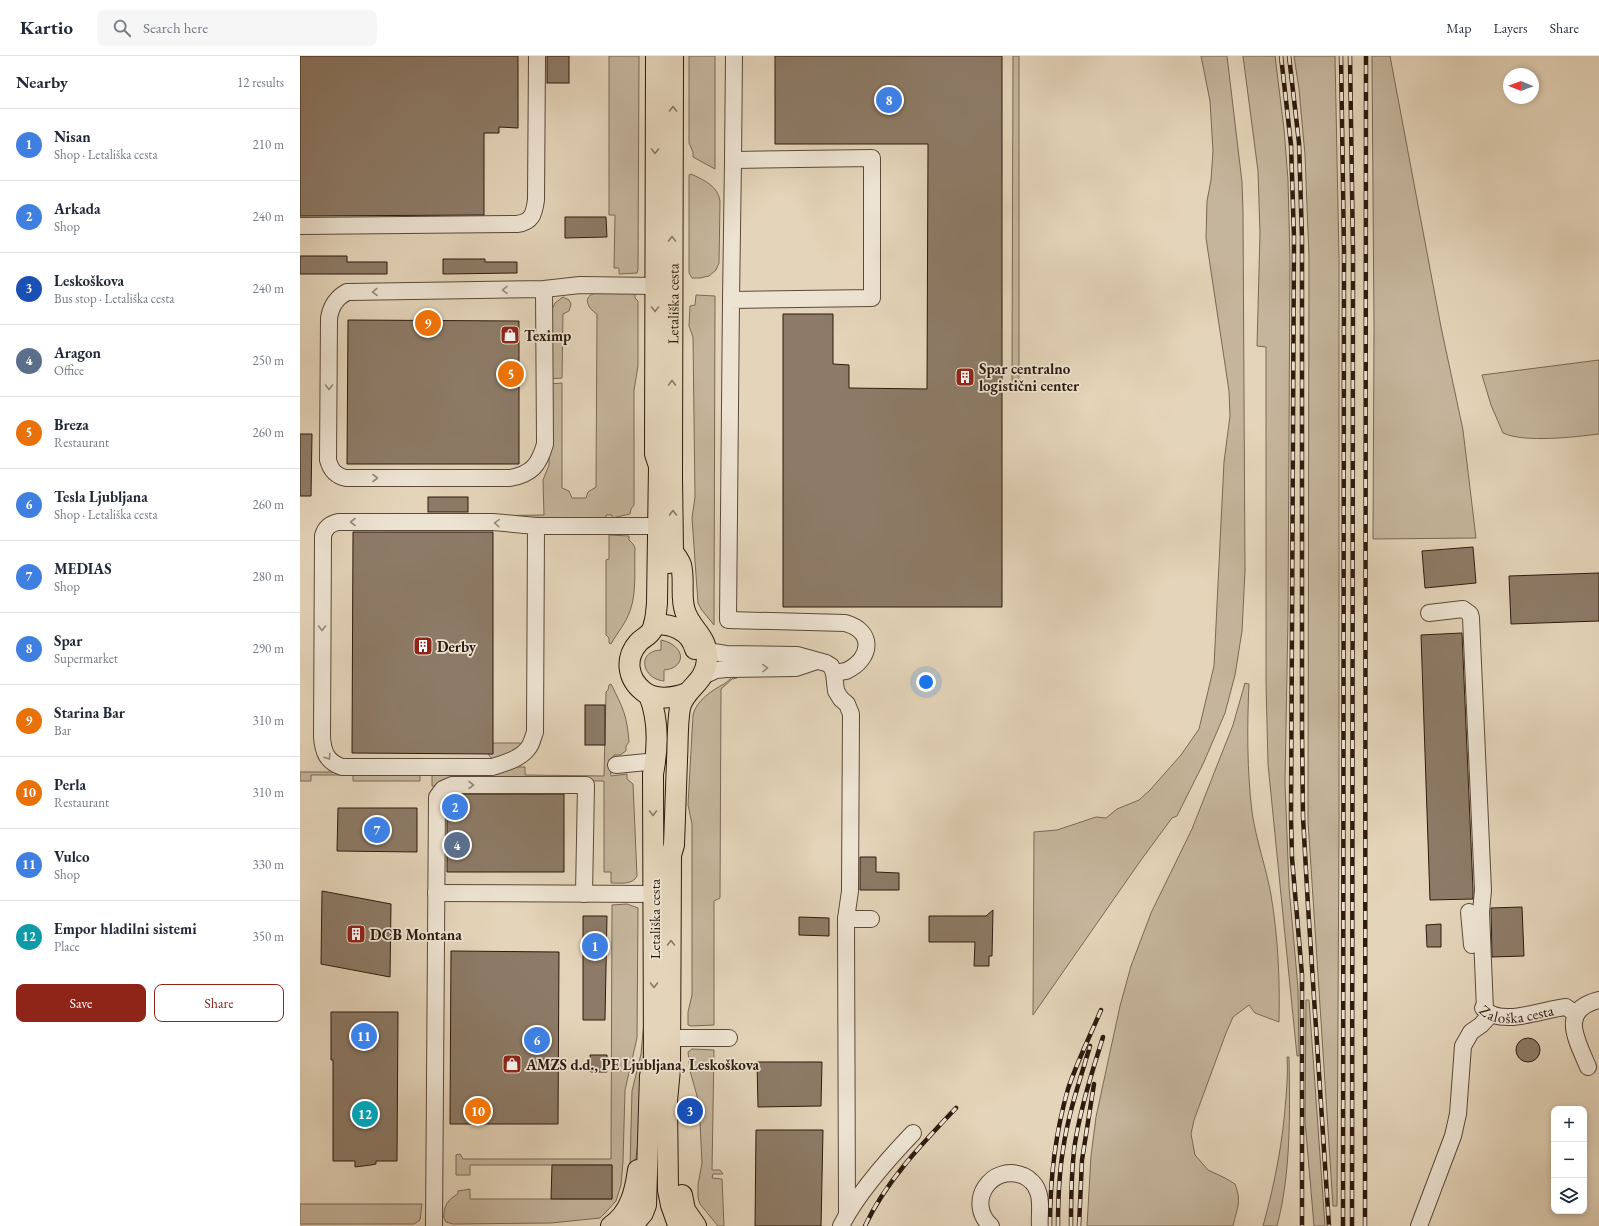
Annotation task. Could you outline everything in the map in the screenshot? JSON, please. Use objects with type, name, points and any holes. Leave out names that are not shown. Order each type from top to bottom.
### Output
[{"type":"main road","name":"Letališka cesta","points":[[650,768],[657,755],[655,717],[649,695],[634,681],[630,673],[629,662],[632,652],[639,642],[652,631],[647,625],[646,615],[648,603],[651,466],[655,454],[656,56]]},
{"type":"main road","name":"Letališka cesta","points":[[673,56],[672,477],[674,552],[669,565],[670,594],[674,619],[678,628],[702,645]]},
{"type":"main road","name":"Letališka cesta","points":[[643,1222],[670,1220],[685,1225],[687,1213],[683,1199],[676,1099],[662,1067],[650,768],[645,756],[642,717],[637,702],[623,682],[619,666],[619,658],[624,643],[633,632],[647,625],[656,603],[659,466],[655,454]]},
{"type":"main road","name":"Letališka cesta","points":[[674,552],[681,564],[683,604],[690,622],[702,645]]},
{"type":"main road","points":[[647,625],[670,625],[678,628]]},
{"type":"main road","name":"Letališka cesta","points":[[643,1222],[656,1199],[658,1076],[671,1038],[671,855],[674,845],[679,717],[682,701],[677,686],[692,672],[702,645]]},
{"type":"main road","points":[[702,645],[706,665],[703,676]]},
{"type":"main road","name":"Letališka cesta","points":[[679,695],[697,685],[703,676]]},
{"type":"main road","points":[[649,695],[679,695]]},
{"type":"main road","name":"Letališka cesta","points":[[643,1222],[646,1206],[650,1076],[662,1067]]},
{"type":"main road","points":[[611,1226],[624,1214],[630,1203],[636,1183],[640,1157],[648,1145]]},
{"type":"street","points":[[300,226],[517,224],[529,221],[535,211],[536,200],[537,56]]},
{"type":"street","points":[[734,56],[728,620],[845,623],[853,625],[862,632],[866,638],[867,646],[864,655],[860,660],[845,671],[834,673]]},
{"type":"street","points":[[731,300],[872,298],[872,158],[733,160]]},
{"type":"street","points":[[544,290],[545,444],[538,462],[530,471],[510,478],[354,478],[341,477],[333,472],[328,460],[329,318],[330,310],[336,300],[347,292],[544,290],[580,285],[655,286]]},
{"type":"street","points":[[536,526],[535,732],[529,747],[518,757],[509,762],[492,767],[342,767],[333,764],[328,759],[323,747],[322,737],[323,536],[327,527],[338,522],[493,522],[536,526],[650,526]]},
{"type":"street","points":[[1419,1226],[1453,1136],[1458,1114],[1463,1046],[1472,1032],[1481,1025],[1488,1012],[1481,912],[1483,890],[1471,618],[1470,614],[1463,609],[1429,613]]},
{"type":"street","points":[[702,645],[726,654],[797,655],[826,663],[831,666],[834,673],[836,691],[841,699],[847,704],[851,714],[850,891],[846,919],[844,1220]]},
{"type":"street","points":[[703,676],[716,670],[796,668],[817,661]]},
{"type":"street","points":[[616,765],[650,768]]},
{"type":"street","points":[[434,1226],[437,797],[442,789],[452,784],[586,785],[584,894]]},
{"type":"street","points":[[436,893],[654,894]]},
{"type":"street","name":"Zaloška cesta","points":[[1469,912],[1475,996],[1488,1012],[1512,1018],[1555,1008],[1566,1007],[1576,1014]]},
{"type":"street","points":[[846,919],[871,919]]},
{"type":"street","name":"Zaloška cesta","points":[[1588,1067],[1573,1025],[1579,1009],[1599,1000]]},
{"type":"street","points":[[671,1038],[729,1038]]},
{"type":"street","points":[[844,1220],[870,1183],[913,1133]]},
{"type":"street","points":[[980,1226],[981,1197],[985,1188],[991,1180],[999,1175],[1009,1173],[1018,1174],[1027,1178],[1034,1184],[1039,1193],[1040,1226]]},
{"type":"street","points":[[980,1206],[983,1215],[991,1226]]},
{"type":"street","points":[[1030,1226],[1035,1220],[1040,1208]]},
{"type":"shaded area","points":[[609,56],[639,56],[637,273],[619,274],[619,268],[614,268],[615,215],[609,215]]},
{"type":"shaded area","points":[[689,56],[715,56],[715,169],[693,157],[693,152],[689,143]]},
{"type":"shaded area","points":[[1013,56],[1019,56],[1019,384],[1012,384]]},
{"type":"shaded area","points":[[1201,56],[1227,56],[1242,182],[1245,571],[1242,631],[1235,675],[1225,713],[1203,764],[1177,816],[1172,818],[1141,860],[1033,1015],[1034,832],[1057,830],[1096,817],[1106,818],[1117,809],[1139,800],[1150,790],[1181,755],[1199,729],[1214,666],[1224,462],[1230,416],[1229,391],[1206,238],[1207,201],[1211,180],[1213,151],[1210,101]]},
{"type":"shaded area","points":[[1243,56],[1275,56],[1284,129],[1288,180],[1290,259],[1288,617],[1285,782],[1289,887],[1298,988],[1299,1056],[1297,1056],[1268,764],[1266,682],[1266,347],[1257,346],[1260,234],[1258,171]]},
{"type":"shaded area","points":[[1294,56],[1335,56],[1339,259],[1337,1206],[1333,1206],[1308,821],[1309,257],[1305,155],[1299,89]]},
{"type":"shaded area","points":[[1372,56],[1390,56],[1441,327],[1463,430],[1476,538],[1373,539],[1374,328]]},
{"type":"shaded area","points":[[691,174],[710,184],[719,196],[720,201],[719,263],[716,270],[709,276],[700,278],[692,278],[689,273],[689,175]]},
{"type":"shaded area","points":[[596,293],[635,293],[635,298],[638,301],[638,366],[634,390],[634,505],[630,514],[612,518],[612,515],[606,515],[606,519],[401,517],[544,515],[543,480],[549,465],[549,384],[562,383],[562,488],[569,491],[572,498],[586,498],[588,492],[596,487],[597,314],[589,306],[588,299]]},
{"type":"shaded area","points":[[696,295],[715,296],[714,625],[698,603],[692,518],[695,497],[693,337],[689,326],[690,306],[695,305]]},
{"type":"shaded area","points":[[563,297],[569,300],[571,304],[569,311],[563,314],[562,378],[549,379],[551,311],[555,303]]},
{"type":"shaded area","points":[[1599,360],[1599,434],[1564,438],[1536,439],[1512,436],[1503,433],[1491,405],[1482,375]]},
{"type":"shaded area","points":[[609,535],[629,536],[629,540],[635,548],[634,596],[632,604],[626,620],[611,644],[609,643],[609,638],[606,635],[606,560],[609,559]]},
{"type":"shaded area","points":[[661,640],[673,645],[680,653],[681,657],[678,664],[670,669],[664,670],[664,681],[651,675],[647,671],[645,665],[645,660],[648,655],[661,650]]},
{"type":"shaded area","points":[[737,675],[737,678],[732,679],[721,689],[720,898],[714,901],[714,1025],[691,1026],[688,1025],[688,1012],[692,995],[692,824],[688,805],[693,715],[697,705],[705,696],[726,683],[733,676]]},
{"type":"shaded area","points":[[1245,683],[1249,684],[1248,748],[1250,796],[1258,843],[1269,885],[1273,911],[1278,958],[1279,1022],[1255,1013],[1249,1005],[1233,1017],[1194,1120],[1191,1134],[1195,1155],[1208,1170],[1235,1184],[1238,1200],[1233,1226],[1087,1226],[1091,1156],[1096,1117],[1120,1006],[1131,966],[1151,913],[1192,829],[1233,725]]},
{"type":"shaded area","points":[[611,684],[624,712],[628,733],[629,742],[626,746],[626,751],[620,755],[614,755],[610,765],[611,776],[627,774],[627,779],[633,784],[637,876],[633,881],[626,883],[611,883],[611,872],[604,872],[604,781],[446,779],[436,786],[432,786],[432,775],[493,775],[518,767],[525,767],[525,775],[604,776],[606,692]]},
{"type":"shaded area","points":[[493,743],[520,743],[522,745],[517,750],[492,759],[488,754]]},
{"type":"shaded area","points":[[300,772],[402,772],[402,775],[420,775],[420,781],[353,781],[353,775],[311,775],[311,781],[300,781]]},
{"type":"shaded area","points":[[627,904],[638,908],[637,1038],[625,1090],[623,1161],[621,1185],[616,1201],[600,1218],[551,1223],[453,1224],[446,1222],[444,1218],[444,1210],[451,1198],[458,1194],[458,1191],[470,1189],[470,1199],[612,1199],[612,1165],[470,1165],[470,1175],[456,1175],[456,1155],[460,1154],[463,1159],[611,1159],[612,905]]},
{"type":"shaded area","points":[[1306,1000],[1309,1000],[1325,1226],[1314,1226],[1305,1121]]},
{"type":"shaded area","points":[[644,1021],[645,1047],[641,1079],[639,1136],[635,1165],[630,1167],[632,1091],[641,1054]]},
{"type":"shaded area","points":[[692,1049],[714,1050],[712,1170],[720,1170],[723,1174],[713,1174],[712,1178],[722,1179],[724,1226],[718,1226],[700,1204],[698,1198],[698,1185],[702,1163],[699,1103],[690,1071],[688,1052]]},
{"type":"shaded area","points":[[1287,1057],[1289,1057],[1289,1142],[1285,1185],[1277,1226],[1263,1226],[1281,1146],[1285,1113]]},
{"type":"shaded area","points":[[300,1204],[422,1204],[420,1220],[414,1224],[300,1224]]},
{"type":"building","points":[[300,56],[518,56],[518,128],[499,127],[499,133],[484,133],[484,215],[300,216]]},
{"type":"building","points":[[547,56],[569,56],[569,83],[547,83]]},
{"type":"building","name":"Spar centralno logistični center","points":[[775,56],[1002,56],[1002,607],[783,607],[783,314],[833,314],[833,364],[849,365],[849,388],[927,389],[928,144],[775,144]]},
{"type":"building","points":[[565,217],[606,217],[607,237],[565,238]]},
{"type":"building","points":[[300,256],[347,256],[347,262],[387,262],[387,274],[300,274]]},
{"type":"building","points":[[443,259],[485,259],[485,262],[517,262],[517,273],[443,274]]},
{"type":"building","points":[[348,320],[519,321],[519,464],[347,464]]},
{"type":"building","points":[[300,434],[312,434],[311,496],[300,496]]},
{"type":"building","points":[[428,497],[468,497],[468,512],[428,512]]},
{"type":"building","name":"Derby","points":[[353,532],[493,532],[493,754],[352,753]]},
{"type":"building","points":[[1473,547],[1476,583],[1425,588],[1422,551]]},
{"type":"building","points":[[1599,573],[1599,621],[1511,624],[1509,576]]},
{"type":"building","points":[[1462,633],[1473,899],[1430,900],[1421,635]]},
{"type":"building","points":[[585,705],[605,705],[605,745],[585,745]]},
{"type":"building","points":[[454,794],[564,794],[564,872],[447,872],[447,799]]},
{"type":"building","points":[[338,808],[417,808],[417,852],[337,851]]},
{"type":"building","points":[[860,857],[876,857],[876,872],[899,873],[899,890],[860,890]]},
{"type":"building","name":"DCB Montana","points":[[322,891],[391,904],[390,977],[321,964]]},
{"type":"building","points":[[1522,907],[1524,956],[1492,957],[1491,908]]},
{"type":"building","points":[[993,910],[992,956],[989,956],[989,966],[974,966],[975,942],[929,942],[929,916],[986,916]]},
{"type":"building","points":[[583,916],[607,916],[605,1020],[583,1020]]},
{"type":"building","points":[[799,917],[829,918],[829,936],[799,935]]},
{"type":"building","points":[[1441,924],[1441,947],[1427,947],[1426,925]]},
{"type":"building","points":[[451,951],[559,952],[558,1124],[450,1124]]},
{"type":"building","points":[[331,1012],[398,1012],[397,1161],[376,1161],[376,1164],[355,1167],[355,1161],[333,1161],[333,1060],[331,1060]]},
{"type":"building","points":[[1528,1038],[1533,1039],[1539,1045],[1539,1055],[1533,1061],[1528,1062],[1523,1061],[1517,1055],[1516,1050],[1517,1045],[1523,1039]]},
{"type":"building","points":[[590,1055],[607,1055],[607,1072],[591,1072]]},
{"type":"building","points":[[757,1062],[822,1062],[821,1106],[758,1107]]},
{"type":"building","points":[[756,1130],[823,1130],[821,1226],[755,1226]]},
{"type":"building","points":[[552,1165],[612,1165],[612,1199],[551,1199]]},
{"type":"railway","points":[[1281,56],[1291,145],[1294,237],[1291,817],[1292,858],[1302,975],[1302,1226]]},
{"type":"railway","points":[[1289,56],[1299,143],[1302,238],[1303,817],[1329,1226]]},
{"type":"railway","points":[[1341,56],[1344,251],[1343,1226]]},
{"type":"railway","points":[[1350,56],[1353,252],[1352,1226]]},
{"type":"railway","points":[[1365,1226],[1366,56]]},
{"type":"railway","points":[[1050,1226],[1054,1157],[1063,1106],[1075,1069],[1101,1010]]},
{"type":"railway","points":[[1071,1226],[1072,1174],[1077,1130],[1103,1037]]},
{"type":"railway","points":[[1058,1226],[1060,1178],[1065,1137],[1090,1046]]},
{"type":"railway","points":[[1079,1226],[1082,1160],[1094,1084]]},
{"type":"railway","points":[[865,1226],[894,1178],[918,1149],[956,1108]]},
{"type":"place","name":"Spar","points":[[889,100]]},
{"type":"place","name":"Starina Bar","points":[[428,323]]},
{"type":"place","name":"Teximp","points":[[510,335]]},
{"type":"place","name":"Breza","points":[[511,374]]},
{"type":"place","name":"Spar centralno logistični center","points":[[965,377]]},
{"type":"place","name":"Derby","points":[[423,646]]},
{"type":"place","name":"Arkada","points":[[455,807]]},
{"type":"place","name":"MEDIAS","points":[[377,830]]},
{"type":"place","name":"Aragon","points":[[457,845]]},
{"type":"place","name":"DCB Montana","points":[[356,934]]},
{"type":"place","name":"Nisan","points":[[595,946]]},
{"type":"place","name":"Vulco","points":[[364,1036]]},
{"type":"place","name":"Tesla Ljubljana","points":[[537,1040]]},
{"type":"place","name":"AMZS d.d., PE Ljubljana, Leskoškova","points":[[512,1064]]},
{"type":"place","name":"Perla","points":[[478,1111]]},
{"type":"place","name":"Leskoškova","points":[[690,1111]]},
{"type":"place","name":"Empor hladilni sistemi","points":[[365,1114]]}]
